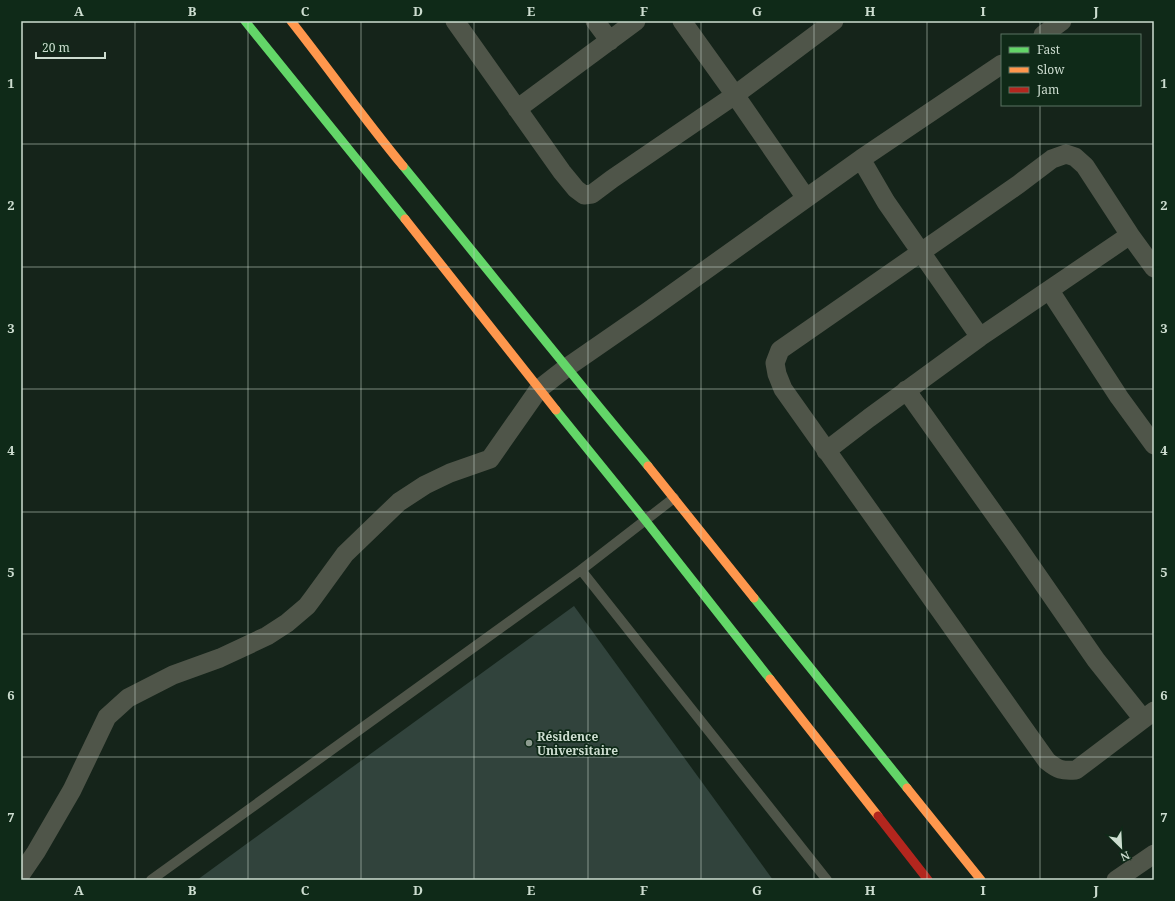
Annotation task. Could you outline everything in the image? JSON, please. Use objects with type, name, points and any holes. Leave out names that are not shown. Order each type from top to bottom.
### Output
[{"type":"main road","points":[[245,21],[442,264],[538,389],[645,520],[928,880]]},
{"type":"main road","points":[[291,21],[316,52],[381,140],[566,368],[674,498],[981,880]]},
{"type":"street","points":[[455,21],[576,189],[584,195],[592,194],[736,94],[834,21]]},
{"type":"street","points":[[595,21],[610,41]]},
{"type":"street","points":[[517,109],[636,21]]},
{"type":"street","points":[[682,21],[736,94],[806,198]]},
{"type":"street","points":[[1044,34],[1062,21]]},
{"type":"street","points":[[21,874],[36,852],[72,790],[107,717],[128,698],[173,675],[220,658],[267,636],[287,623],[313,598],[345,554],[399,502],[425,485],[450,473],[490,459],[538,389],[861,158],[1001,65]]},
{"type":"street","points":[[906,390],[1096,660],[1148,715],[1076,770],[1064,771],[1056,768],[1047,761],[783,389],[777,374],[775,363],[780,350],[1019,184],[1052,159],[1066,154],[1075,157],[1086,166],[1130,235],[1154,268]]},
{"type":"street","points":[[861,158],[886,202],[980,337]]},
{"type":"street","points":[[826,451],[906,390],[980,337],[1050,291],[1095,258],[1130,235]]},
{"type":"street","points":[[1050,291],[1119,397],[1154,445]]},
{"type":"street","points":[[1116,880],[1154,854]]},
{"type":"lane","points":[[151,880],[581,570],[674,498]]},
{"type":"lane","points":[[581,570],[827,880]]},
{"type":"building","name":"Résidence Universitaire","points":[[574,606],[773,880],[197,880]]},
{"type":"traffic: fast","points":[[245,21],[405,219]]},
{"type":"traffic: fast","points":[[403,166],[648,466]]},
{"type":"traffic: fast","points":[[556,410],[770,679]]},
{"type":"traffic: fast","points":[[754,598],[907,788]]},
{"type":"traffic: slow","points":[[291,21],[403,166]]},
{"type":"traffic: slow","points":[[405,219],[556,410]]},
{"type":"traffic: slow","points":[[648,466],[754,598]]},
{"type":"traffic: slow","points":[[770,679],[878,816]]},
{"type":"traffic: slow","points":[[907,788],[981,880]]},
{"type":"traffic: jam","points":[[878,816],[928,880]]},
{"type":"place","name":"Résidence Universitaire","points":[[529,743]]}]
